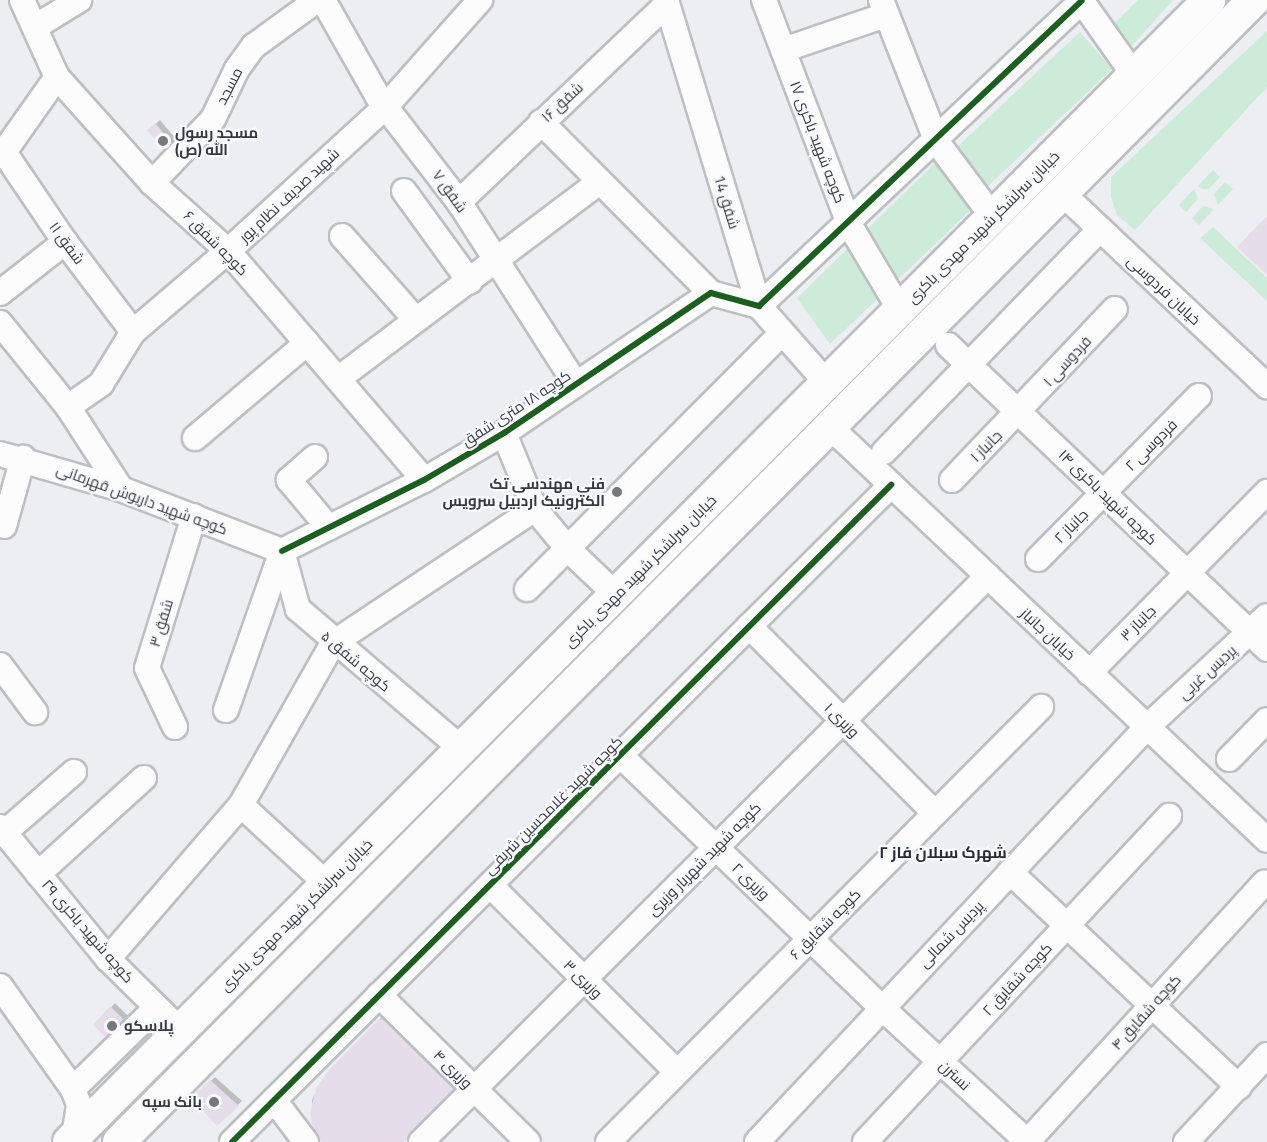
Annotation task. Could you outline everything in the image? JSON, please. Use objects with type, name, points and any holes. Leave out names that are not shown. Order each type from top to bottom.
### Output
[{"type":"main road","name":"خیابان سرلشکر شهید مهدی باکری","points":[[74,1141],[327,884],[1209,0]]},
{"type":"main road","points":[[119,1142],[1254,0]]},
{"type":"main road","points":[[827,384],[830,427]]},
{"type":"street","name":"کوچه شفق ۶","points":[[22,0],[57,76],[152,183],[228,251],[424,480]]},
{"type":"street","points":[[35,27],[79,0]]},
{"type":"street","name":"مسجد","points":[[152,183],[213,119],[237,69],[254,46],[317,0]]},
{"type":"street","name":"شفق ۷","points":[[323,0],[386,106],[459,202],[495,263],[575,383]]},
{"type":"street","name":"شهید صدیف نظام پور","points":[[68,407],[101,384],[133,332],[228,251],[386,106],[480,0]]},
{"type":"street","name":"کوچه شهید باکری ۱۷","points":[[764,0],[849,224],[900,310]]},
{"type":"street","points":[[541,122],[711,293],[759,306],[937,141],[1081,1],[1134,75]]},
{"type":"street","name":"شفق ۱۶","points":[[459,202],[666,2]]},
{"type":"street","name":"شفق 14","points":[[666,2],[759,306],[827,384]]},
{"type":"street","points":[[783,50],[883,8],[937,141],[993,217]]},
{"type":"street","points":[[2,152],[57,76]]},
{"type":"street","name":"شفق ۱۱","points":[[2,152],[65,242],[133,332]]},
{"type":"street","points":[[338,379],[470,282],[599,182]]},
{"type":"street","points":[[404,191],[470,282]]},
{"type":"street","name":"خیابان فردوسی","points":[[1062,193],[1267,386]]},
{"type":"street","points":[[884,452],[1100,229]]},
{"type":"street","points":[[342,236],[416,320]]},
{"type":"street","points":[[0,293],[65,242]]},
{"type":"street","name":"کوچه ۱۸ متری شفق","points":[[282,552],[424,480],[504,433],[711,293]]},
{"type":"street","name":"فردوسی ۱","points":[[1020,413],[1115,309]]},
{"type":"street","points":[[0,323],[68,407],[121,489]]},
{"type":"street","points":[[527,589],[782,333]]},
{"type":"street","points":[[195,438],[307,344]]},
{"type":"street","name":"کوچه شهید باکری ۱۴","points":[[948,345],[1188,573],[1261,633]]},
{"type":"street","name":"فردوسی ۲","points":[[1104,493],[1199,396]]},
{"type":"street","name":"جانباز ۱","points":[[952,480],[1020,413]]},
{"type":"street","name":"خیابان جانباز","points":[[830,427],[1267,840]]},
{"type":"street","points":[[504,433],[535,509],[568,549],[616,595]]},
{"type":"street","points":[[4,526],[12,456]]},
{"type":"street","name":"کوچه شهید داریوش قهرمانی","points":[[12,456],[121,489],[282,552]]},
{"type":"street","points":[[315,457],[289,480],[329,528]]},
{"type":"street","name":"کوچه شهید غلامحسین شریفی","points":[[232,1142],[891,485]]},
{"type":"street","name":"جانباز ۳","points":[[1089,672],[1267,492]]},
{"type":"street","name":"جانباز ۲","points":[[1038,559],[1104,493]]},
{"type":"street","points":[[108,959],[241,805],[333,643],[535,509]]},
{"type":"street","name":"شفق ۳","points":[[175,727],[147,668],[194,516]]},
{"type":"street","points":[[226,710],[282,552]]},
{"type":"street","name":"کوچه شفق ۵","points":[[282,552],[298,609],[333,643],[462,749]]},
{"type":"street","name":"کوچه شهید شهریار وزیری","points":[[421,1142],[988,576]]},
{"type":"street","name":"وزیری ۱","points":[[749,626],[935,813]]},
{"type":"street","name":"پردیس غربی","points":[[1147,727],[1261,633]]},
{"type":"street","points":[[0,665],[35,712]]},
{"type":"street","name":"کوچه شقایق ۶","points":[[608,1142],[1041,706]]},
{"type":"street","points":[[1230,759],[1267,720]]},
{"type":"street","name":"پردیس شمالی","points":[[757,1142],[881,1007],[1147,727]]},
{"type":"street","name":"وزیری ۲","points":[[620,755],[881,1007]]},
{"type":"street","points":[[2,830],[74,772]]},
{"type":"street","points":[[38,874],[144,778]]},
{"type":"street","points":[[241,805],[327,884]]},
{"type":"street","name":"کوچه شقایق ۲","points":[[864,1142],[1169,816]]},
{"type":"street","name":"کوچه شهید باکری ۲۹","points":[[2,830],[108,959],[181,1031]]},
{"type":"street","points":[[1010,872],[1239,1087]]},
{"type":"street","name":"کوچه شقایق ۴","points":[[1028,1142],[1265,882]]},
{"type":"street","name":"وزیری ۳","points":[[490,885],[677,1072]]},
{"type":"street","points":[[0,986],[73,1089],[79,1105],[74,1141]]},
{"type":"street","name":"وزیری ۴","points":[[379,995],[528,1142]]},
{"type":"street","points":[[73,1089],[157,1007]]},
{"type":"street","name":"نسترن","points":[[881,1007],[1028,1142]]},
{"type":"street","points":[[1186,1142],[1267,1055]]},
{"type":"street","points":[[274,1100],[306,1142]]},
{"type":"green space","points":[[1138,0],[1173,0],[1131,47],[1112,26]]},
{"type":"green space","points":[[1267,31],[1267,87],[1135,230],[1117,215],[1111,197],[1111,177]]},
{"type":"green space","points":[[1080,32],[1112,69],[987,187],[956,148]]},
{"type":"green space","points":[[936,162],[975,206],[830,344],[797,298]]},
{"type":"green space","points":[[1213,170],[1220,177],[1209,189],[1202,189],[1198,186]]},
{"type":"green space","points":[[1225,182],[1233,189],[1218,205],[1214,194]]},
{"type":"green space","points":[[1194,189],[1198,199],[1186,212],[1179,205]]},
{"type":"green space","points":[[1203,206],[1214,209],[1199,225],[1192,218]]},
{"type":"green space","points":[[1213,227],[1267,278],[1267,301],[1200,238]]},
{"type":"green space","points":[[802,428],[809,433],[117,1130],[111,1128],[111,1119]]},
{"type":"building","name":"مسجد رسول الله (ص)","points":[[155,123],[179,152],[171,159],[147,130]]},
{"type":"building","points":[[1267,216],[1267,275],[1237,247]]},
{"type":"building","name":"پلاسکو","points":[[110,1006],[131,1027],[112,1044],[93,1025]]},
{"type":"building","points":[[385,1019],[453,1088],[451,1095],[404,1142],[321,1142],[314,1134],[310,1113],[316,1089],[328,1071],[378,1020]]},
{"type":"building","name":"بانک سپه","points":[[210,1080],[239,1106],[217,1126],[191,1098]]},
{"type":"cycle path","points":[[282,551],[424,480],[504,433],[711,293],[759,306],[1081,1]]},
{"type":"cycle path","points":[[232,1142],[891,485]]},
{"type":"place","name":"مسجد رسول الله (ص)","points":[[163,141]]},
{"type":"place","name":"فنی مهندسی تک الکترونیک اردبیل سرویس","points":[[617,492]]},
{"type":"place","name":"پلاسکو","points":[[112,1026]]},
{"type":"place","name":"بانک سپه","points":[[214,1102]]},
{"type":"district","name":"شهرک سبلان فاز ۲","points":[[943,852]]}]
